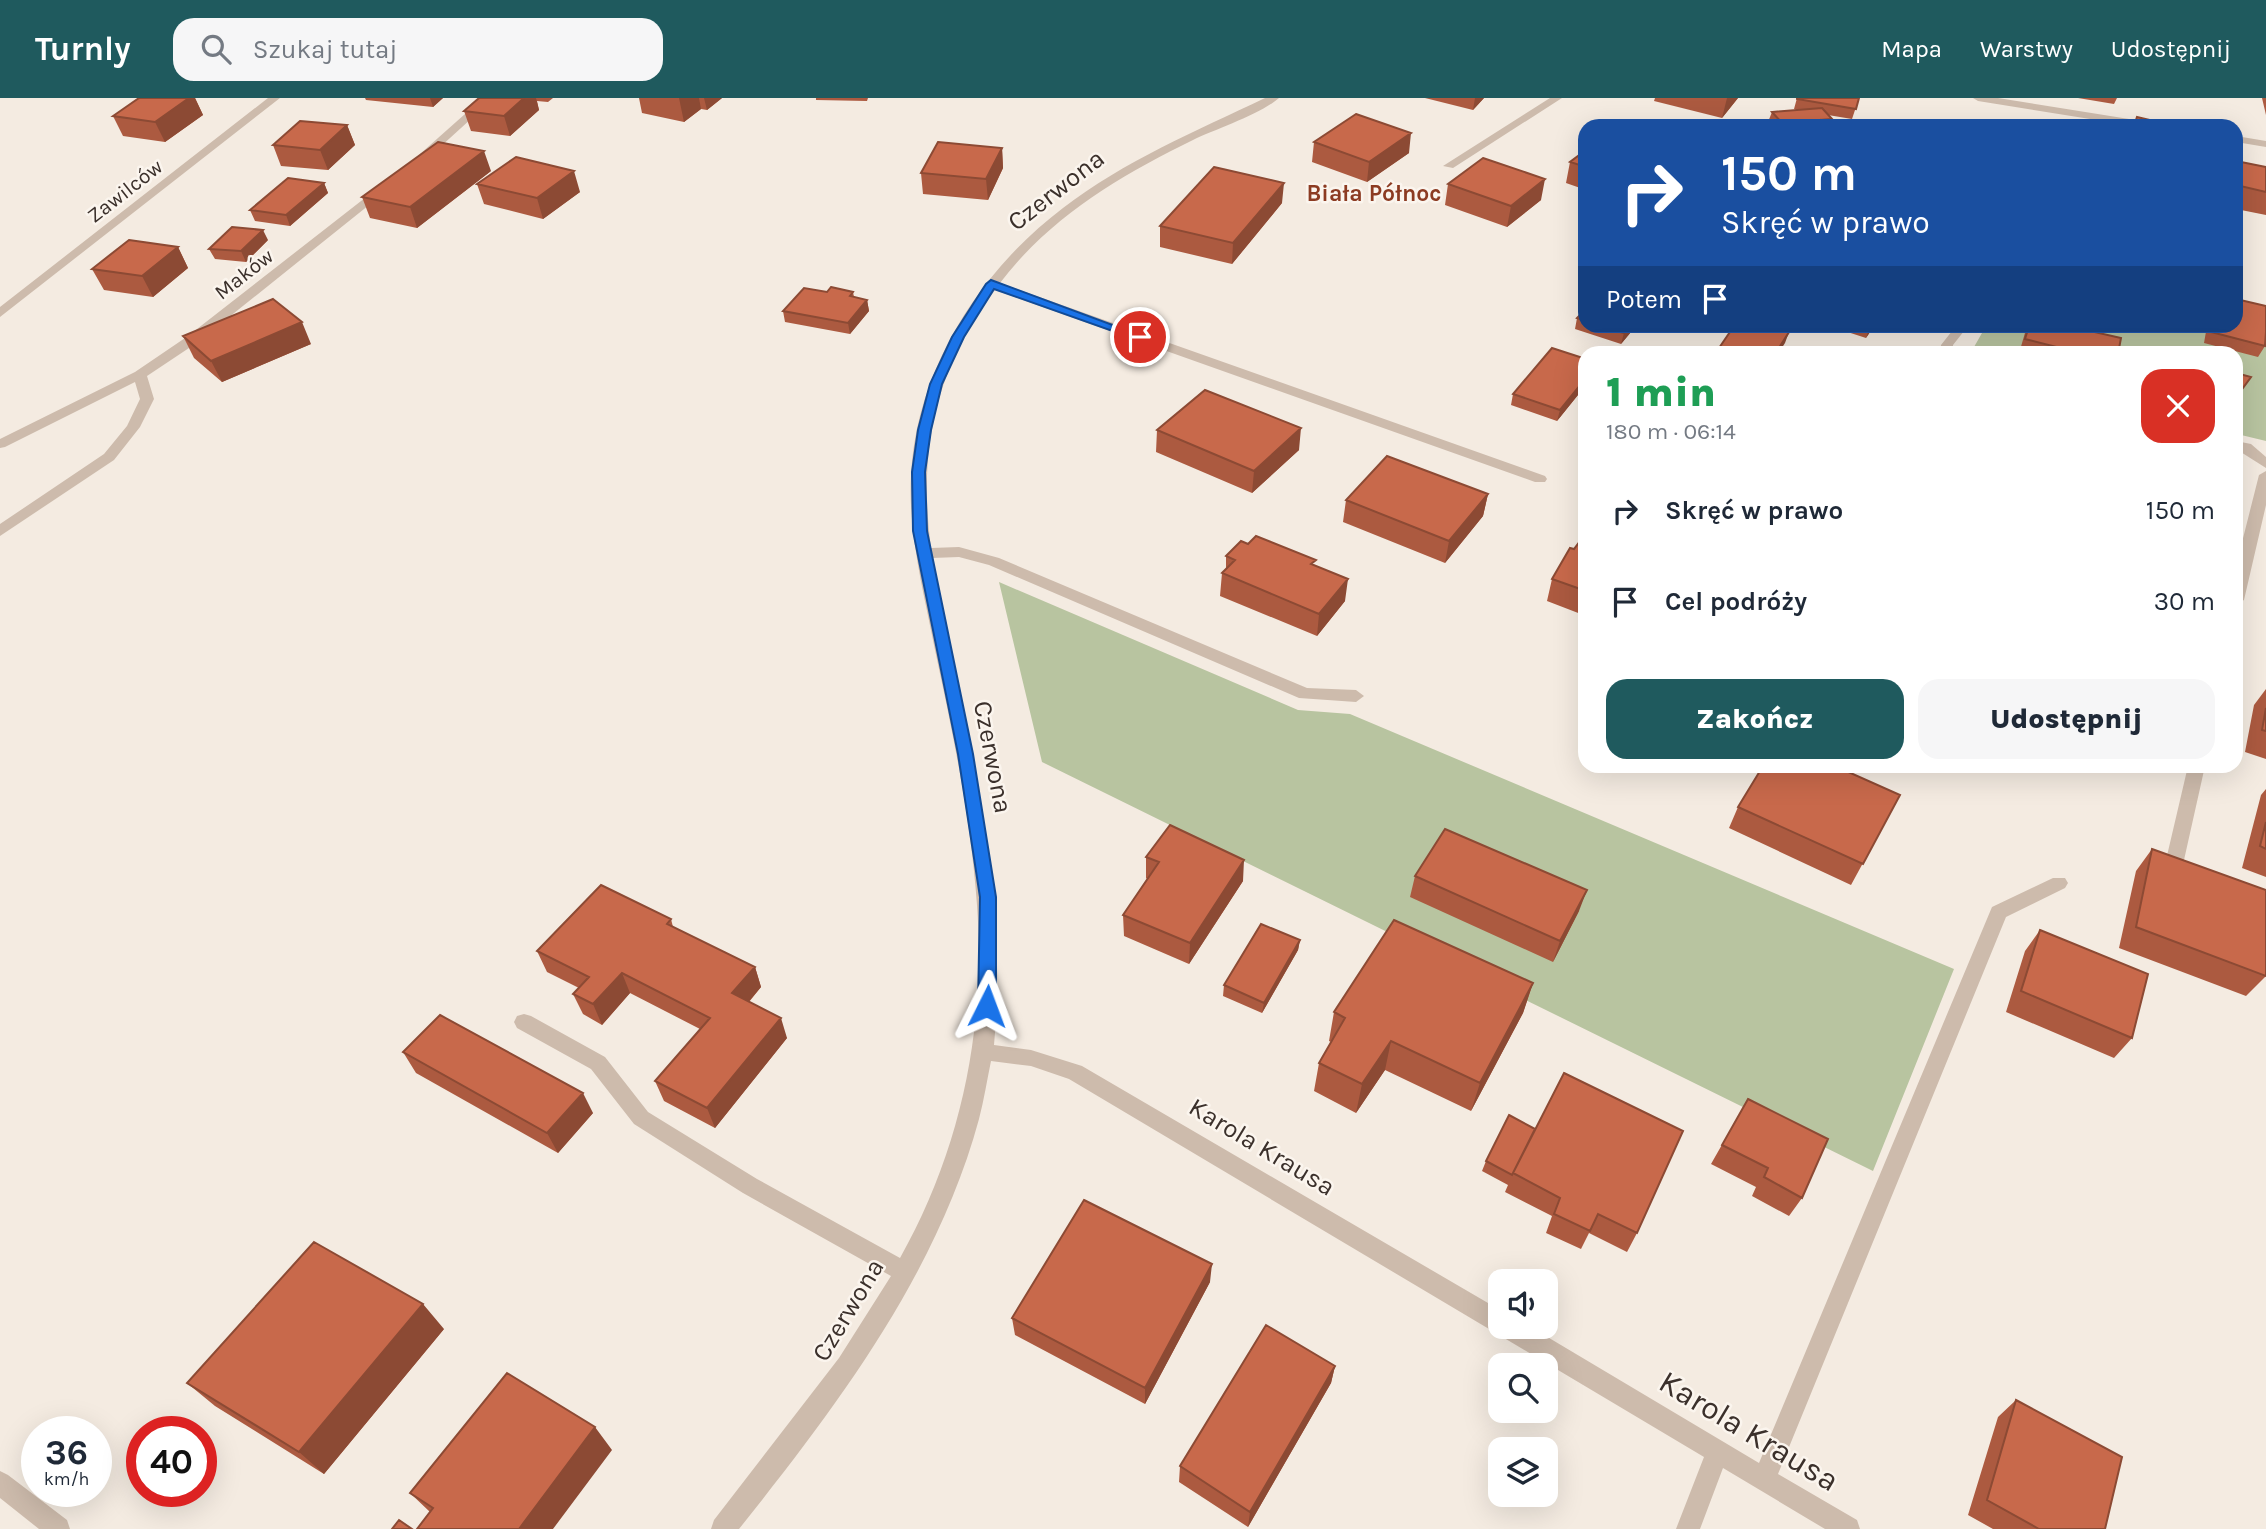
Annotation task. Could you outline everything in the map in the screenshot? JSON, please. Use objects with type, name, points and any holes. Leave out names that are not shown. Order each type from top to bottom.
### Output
[{"type":"street","name":"Zawilców","points":[[0,313],[275,98]]},
{"type":"street","points":[[415,163],[489,98]]},
{"type":"street","name":"Czerwona","points":[[723,1529],[837,1382],[905,1272],[943,1194],[971,1111],[983,1052],[989,982],[988,897],[965,754],[924,553],[918,472],[924,430],[936,384],[958,337],[991,284],[1024,247],[1053,222],[1100,186],[1152,157],[1274,98]]},
{"type":"street","points":[[1449,166],[1557,98]]},
{"type":"street","points":[[1978,98],[2085,119]]},
{"type":"street","points":[[2243,140],[2266,144]]},
{"type":"street","name":"Maków","points":[[0,444],[140,375],[193,339],[394,180]]},
{"type":"street","points":[[991,284],[1540,478]]},
{"type":"street","points":[[0,531],[109,457],[133,427],[147,399],[140,375]]},
{"type":"street","points":[[2243,446],[2266,464]]},
{"type":"street","points":[[2243,571],[2266,475]]},
{"type":"street","points":[[924,553],[959,552],[994,561],[1305,694],[1356,695]]},
{"type":"street","points":[[2175,860],[2195,773]]},
{"type":"street","points":[[1764,1479],[1999,912],[2059,883]]},
{"type":"street","points":[[524,1022],[598,1063],[641,1118],[750,1186],[905,1272]]},
{"type":"street","name":"Karola Krausa","points":[[983,1052],[1031,1059],[1075,1072],[1488,1315]]},
{"type":"street","name":"Karola Krausa","points":[[1529,1339],[1848,1529]]},
{"type":"street","points":[[1688,1529],[1718,1451]]},
{"type":"street","points":[[0,1483],[58,1529]]},
{"type":"green space","points":[[2266,310],[2266,441],[2243,435],[2243,346],[1975,346],[1982,333],[2243,333],[2243,322]]},
{"type":"green space","points":[[999,582],[1298,710],[1350,714],[1954,969],[1873,1171],[1042,762]]},
{"type":"building","points":[[139,98],[189,98],[155,122],[113,116]]},
{"type":"building","points":[[479,98],[524,98],[504,116],[464,111]]},
{"type":"building","points":[[1797,98],[1859,98],[1856,109]]},
{"type":"building","points":[[1822,108],[1832,119],[1778,119],[1772,112]]},
{"type":"building","points":[[1356,114],[1411,133],[1369,162],[1314,142]]},
{"type":"building","points":[[300,121],[347,125],[320,150],[273,145]]},
{"type":"building","points":[[438,142],[484,151],[410,207],[362,197]]},
{"type":"building","points":[[938,142],[1002,148],[986,179],[921,173]]},
{"type":"building","points":[[1578,156],[1578,164],[1570,162]]},
{"type":"building","points":[[516,157],[574,171],[537,198],[477,184]]},
{"type":"building","points":[[1483,158],[1545,179],[1511,206],[1448,184]]},
{"type":"building","points":[[2243,162],[2266,167],[2266,192],[2243,187]]},
{"type":"building","points":[[1214,167],[1284,183],[1233,243],[1160,226]]},
{"type":"building","points":[[288,178],[324,183],[286,215],[250,210]]},
{"type":"building","points":[[232,227],[263,230],[241,251],[209,249]]},
{"type":"building","points":[[129,240],[178,247],[142,276],[92,269]]},
{"type":"building","points":[[831,287],[853,292],[850,296],[867,300],[848,323],[783,311],[804,288],[827,292]]},
{"type":"building","points":[[273,299],[302,322],[211,361],[183,336]]},
{"type":"building","points":[[2243,301],[2266,306],[2265,346],[2215,333],[2243,333]]},
{"type":"building","points":[[1729,333],[1788,333],[1780,346],[1720,346]]},
{"type":"building","points":[[2027,333],[2099,333],[2121,338],[2120,346],[2053,346],[2025,339]]},
{"type":"building","points":[[1552,348],[1578,356],[1578,388],[1560,410],[1513,394]]},
{"type":"building","points":[[2243,375],[2251,377],[2243,388]]},
{"type":"building","points":[[1205,390],[1301,428],[1254,471],[1157,430]]},
{"type":"building","points":[[1387,456],[1488,494],[1449,541],[1346,500]]},
{"type":"building","points":[[1256,536],[1316,560],[1311,564],[1348,579],[1319,614],[1222,573],[1235,560],[1226,556],[1241,541],[1248,544]]},
{"type":"building","points":[[1578,544],[1578,588],[1552,579],[1570,548],[1574,549]]},
{"type":"building","points":[[2266,708],[2266,731],[2262,730]]},
{"type":"building","points":[[1759,773],[1851,773],[1900,795],[1863,864],[1738,807]]},
{"type":"building","points":[[2266,822],[2266,849],[2260,846]]},
{"type":"building","points":[[1170,825],[1244,860],[1190,943],[1123,915],[1159,862],[1146,857]]},
{"type":"building","points":[[1445,829],[1587,890],[1560,941],[1415,876]]},
{"type":"building","points":[[2152,849],[2266,890],[2266,976],[2136,927]]},
{"type":"building","points":[[601,885],[671,919],[667,924],[755,967],[732,993],[781,1018],[707,1108],[655,1081],[710,1018],[622,973],[593,1004],[573,994],[589,977],[537,951]]},
{"type":"building","points":[[1394,920],[1533,983],[1480,1083],[1391,1041],[1362,1084],[1319,1063],[1345,1018],[1334,1012]]},
{"type":"building","points":[[1261,924],[1300,940],[1264,1003],[1224,985]]},
{"type":"building","points":[[2040,930],[2148,974],[2132,1038],[2021,991]]},
{"type":"building","points":[[440,1015],[583,1093],[547,1133],[403,1052]]},
{"type":"building","points":[[1564,1073],[1683,1131],[1637,1233],[1598,1214],[1590,1231],[1554,1214],[1560,1198],[1513,1173]]},
{"type":"building","points":[[1748,1099],[1828,1139],[1802,1198],[1764,1177],[1768,1168],[1722,1145]]},
{"type":"building","points":[[1509,1115],[1535,1129],[1512,1175],[1486,1161]]},
{"type":"building","points":[[1084,1200],[1212,1264],[1145,1388],[1012,1318]]},
{"type":"building","points":[[314,1242],[423,1304],[299,1452],[187,1383]]},
{"type":"building","points":[[1266,1325],[1335,1366],[1250,1512],[1180,1466]]},
{"type":"building","points":[[507,1373],[595,1427],[519,1529],[417,1529],[433,1508],[410,1493]]},
{"type":"building","points":[[2016,1400],[2122,1457],[2105,1529],[2039,1529],[1987,1500]]},
{"type":"building","points":[[399,1520],[412,1529],[392,1529]]},
{"type":"district","name":"Biała Północ","points":[[1374,193]]},
{"type":"route","points":[[987,1006],[988,897],[965,754],[920,531],[918,472],[924,430],[936,384],[958,337],[991,284],[1140,337]]}]
